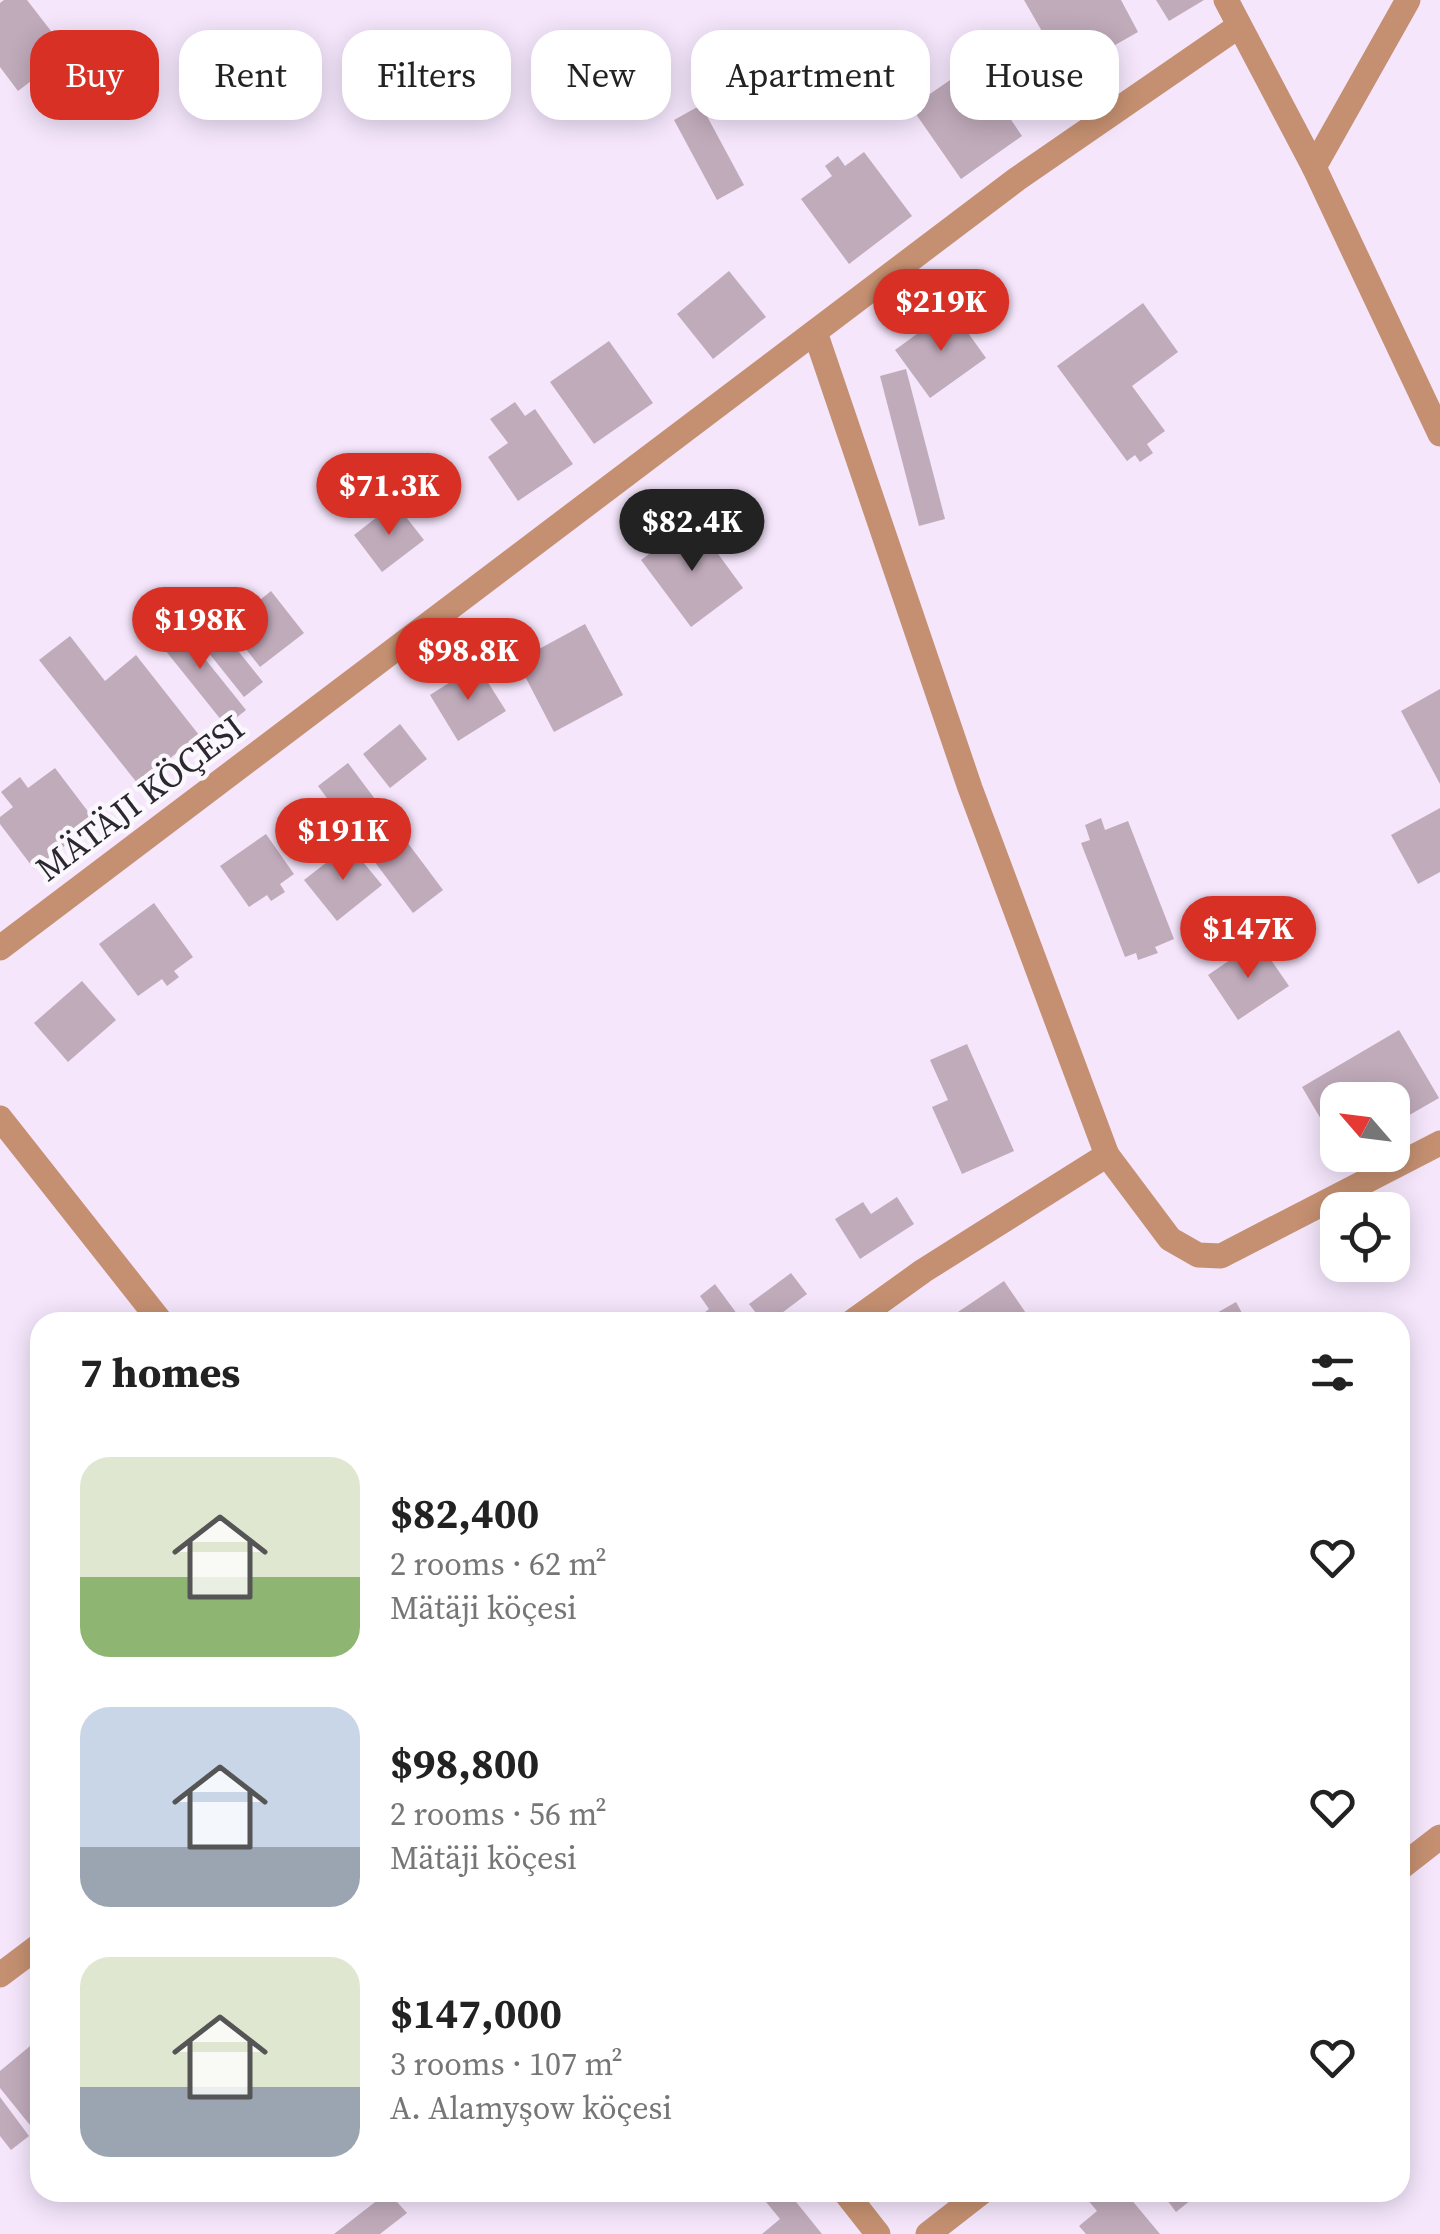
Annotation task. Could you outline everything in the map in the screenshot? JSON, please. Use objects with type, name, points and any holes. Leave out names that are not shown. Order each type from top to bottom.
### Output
[{"type":"street","points":[[1226,0],[1314,166],[1440,434]]},
{"type":"street","points":[[1314,166],[1408,0]]},
{"type":"street","name":"MÄTÄJI KÖÇESI","points":[[0,948],[1018,180],[1239,26]]},
{"type":"street","points":[[815,332],[970,788],[1107,1155],[1170,1239],[1198,1255],[1221,1256],[1440,1144]]},
{"type":"street","points":[[0,1118],[152,1312]]},
{"type":"street","points":[[866,1312],[923,1271],[1107,1155]]},
{"type":"street","points":[[1410,1860],[1440,1838]]},
{"type":"street","points":[[0,1976],[30,1953]]},
{"type":"street","points":[[853,2202],[878,2234]]},
{"type":"street","points":[[928,2234],[969,2202]]},
{"type":"building","points":[[27,0],[50,30],[30,30],[30,82],[18,91],[0,67],[0,3]]},
{"type":"building","points":[[1024,0],[1121,0],[1138,32],[1119,43],[1119,30],[1041,30]]},
{"type":"building","points":[[1156,0],[1204,0],[1169,21]]},
{"type":"building","points":[[950,80],[950,120],[1011,120],[1022,136],[961,179],[920,120],[930,120],[930,94]]},
{"type":"building","points":[[691,111],[691,120],[709,120],[744,185],[717,200],[674,120]]},
{"type":"building","points":[[864,152],[912,216],[849,264],[801,199],[832,176],[825,166],[838,156],[845,166]]},
{"type":"building","points":[[729,271],[766,317],[713,359],[677,314]]},
{"type":"building","points":[[1143,303],[1178,352],[1132,386],[1165,431],[1147,444],[1153,453],[1140,462],[1135,455],[1127,461],[1057,366]]},
{"type":"building","points":[[951,309],[986,358],[930,398],[895,350]]},
{"type":"building","points":[[609,341],[653,403],[594,444],[550,382]]},
{"type":"building","points":[[906,369],[945,519],[919,526],[880,376]]},
{"type":"building","points":[[515,402],[525,416],[535,409],[573,464],[518,501],[488,457],[508,443],[490,419]]},
{"type":"building","points":[[395,503],[424,540],[382,572],[354,535]]},
{"type":"building","points":[[694,521],[743,588],[691,627],[641,560]]},
{"type":"building","points":[[271,591],[304,633],[260,667],[228,626]]},
{"type":"building","points":[[173,619],[246,710],[226,726],[153,635]]},
{"type":"building","points":[[215,622],[263,682],[244,697],[196,637]]},
{"type":"building","points":[[585,624],[623,695],[554,732],[517,661]]},
{"type":"building","points":[[70,636],[105,681],[136,655],[199,735],[138,784],[39,660]]},
{"type":"building","points":[[477,665],[506,711],[458,741],[430,695]]},
{"type":"building","points":[[1440,689],[1440,784],[1401,711]]},
{"type":"building","points":[[400,724],[427,759],[390,788],[363,754]]},
{"type":"building","points":[[348,763],[443,890],[413,913],[318,786]]},
{"type":"building","points":[[55,768],[96,822],[34,869],[0,824],[0,817],[13,807],[1,792],[20,777],[28,788]]},
{"type":"building","points":[[1440,808],[1440,872],[1418,884],[1391,835]]},
{"type":"building","points":[[1101,818],[1105,830],[1128,821],[1174,939],[1155,947],[1158,953],[1138,960],[1136,953],[1125,957],[1081,843],[1090,840],[1085,825]]},
{"type":"building","points":[[266,834],[294,874],[280,884],[285,892],[271,901],[267,895],[249,907],[220,866]]},
{"type":"building","points":[[349,845],[382,885],[337,921],[304,880]]},
{"type":"building","points":[[154,903],[193,957],[174,971],[179,977],[167,986],[162,979],[138,996],[99,944]]},
{"type":"building","points":[[1258,941],[1289,986],[1238,1020],[1208,975]]},
{"type":"building","points":[[82,981],[116,1020],[68,1062],[34,1023]]},
{"type":"building","points":[[1399,1030],[1439,1098],[1410,1115],[1410,1082],[1320,1082],[1320,1118],[1302,1087]]},
{"type":"building","points":[[967,1044],[1014,1151],[962,1174],[932,1107],[948,1100],[930,1060]]},
{"type":"building","points":[[897,1197],[914,1224],[860,1259],[835,1219],[863,1202],[871,1214]]},
{"type":"building","points":[[791,1273],[807,1294],[783,1312],[755,1312],[749,1304]]},
{"type":"building","points":[[1004,1281],[1025,1312],[958,1312]]},
{"type":"building","points":[[715,1284],[736,1312],[705,1312],[709,1309],[700,1296]]},
{"type":"building","points":[[1236,1302],[1242,1312],[1218,1312]]},
{"type":"building","points":[[30,2046],[30,2125],[0,2088],[0,2071]]},
{"type":"building","points":[[0,2097],[29,2136],[11,2150],[0,2136]]},
{"type":"building","points":[[375,2202],[397,2202],[407,2213],[380,2234],[334,2234]]},
{"type":"building","points":[[766,2202],[796,2202],[822,2234],[762,2234],[780,2219]]},
{"type":"building","points":[[1089,2202],[1133,2202],[1160,2234],[1086,2234],[1079,2226],[1097,2211]]},
{"type":"building","points":[[1168,2202],[1188,2202],[1176,2212]]}]
